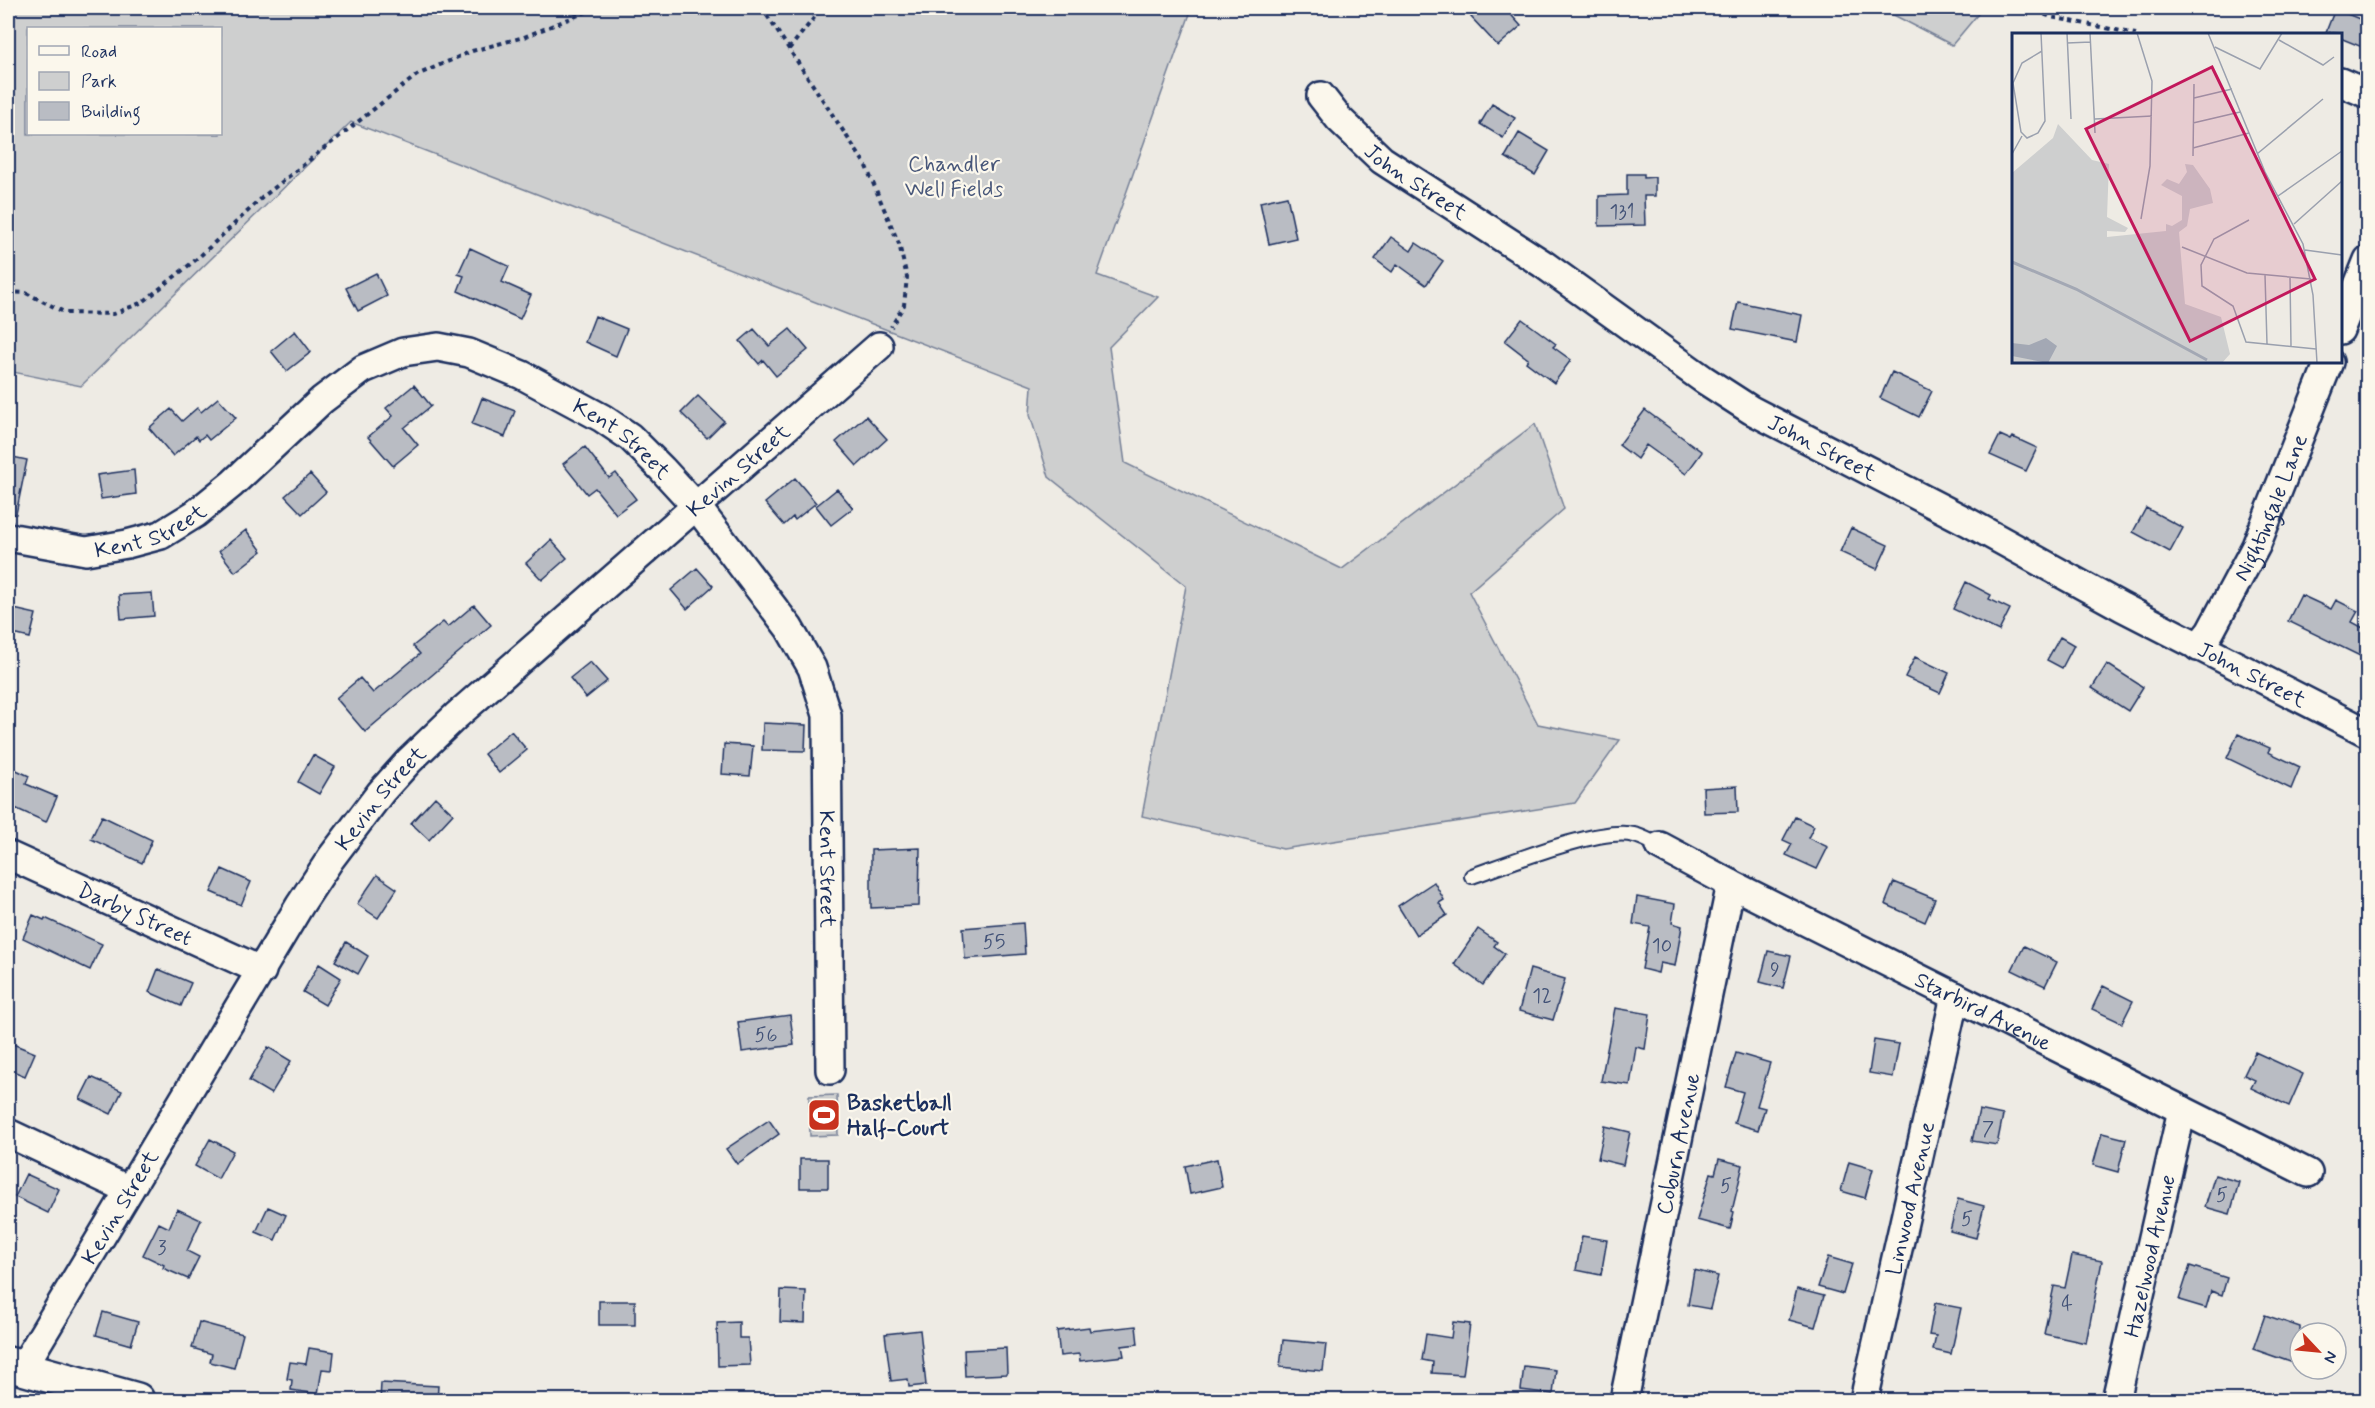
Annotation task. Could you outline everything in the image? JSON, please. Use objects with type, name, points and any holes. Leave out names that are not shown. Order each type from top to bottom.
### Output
[{"type":"street","points":[[2342,83],[2367,94]]},
{"type":"street","name":"John Street","points":[[1321,96],[1339,119],[1382,160],[1543,264],[1702,379],[1751,410],[1968,522],[2198,647],[2367,734]]},
{"type":"street","points":[[2342,325],[2367,260]]},
{"type":"street","name":"Kevin Street","points":[[15,1367],[129,1190],[300,905],[362,815],[409,761],[456,716],[879,346]]},
{"type":"street","name":"Kent Street","points":[[8,537],[86,551],[161,535],[195,514],[232,484],[322,400],[363,369],[403,352],[438,347],[469,353],[522,375],[602,418],[630,437],[697,507],[789,628],[812,668],[827,716],[830,1070]]},
{"type":"street","name":"Nightingale Lane","points":[[2198,647],[2216,623],[2256,546],[2329,363]]},
{"type":"street","name":"Starbird Avenue","points":[[1660,846],[1731,884],[2308,1173]]},
{"type":"street","name":"Darby Street","points":[[8,855],[262,971]]},
{"type":"street","name":"Coburn Avenue","points":[[1624,1401],[1731,884]]},
{"type":"street","name":"Linwood Avenue","points":[[1864,1401],[1955,996]]},
{"type":"street","name":"Hazelwood Avenue","points":[[2115,1401],[2182,1110]]},
{"type":"street","points":[[8,1133],[129,1190]]},
{"type":"street","points":[[15,1367],[137,1401]]},
{"type":"lane","points":[[1472,876],[1543,851],[1598,835],[1617,833],[1634,835],[1660,846]]},
{"type":"path","points":[[8,292],[26,294],[66,313],[113,314],[143,302],[198,258],[264,196],[417,75],[472,51],[524,37],[596,8]]},
{"type":"path","points":[[763,8],[865,164],[899,244],[907,277],[904,305],[879,346]]},
{"type":"path","points":[[789,49],[822,8]]},
{"type":"path","points":[[2028,8],[2051,16],[2131,33]]},
{"type":"green space","name":"Chandler Well Fields","points":[[8,8],[1192,8],[1097,275],[1158,297],[1109,347],[1125,463],[1342,569],[1535,424],[1564,509],[1469,592],[1538,724],[1620,740],[1575,803],[1283,849],[1142,816],[1186,586],[1049,477],[1030,415],[1032,386],[351,122],[81,386],[8,371]]},
{"type":"green space","points":[[1880,8],[1983,8],[1952,45]]},
{"type":"green space","name":"Basketball Half-Court","points":[[837,1095],[838,1135],[810,1136],[809,1096]]},
{"type":"building","points":[[1482,8],[1505,8],[1521,26],[1498,46],[1471,17]]},
{"type":"building","points":[[2335,9],[2367,22],[2367,49],[2342,39],[2342,33],[2326,32]]},
{"type":"building","points":[[1492,104],[1515,118],[1503,138],[1480,124]]},
{"type":"building","points":[[1519,133],[1549,151],[1535,175],[1505,157]]},
{"type":"building","points":[[1627,174],[1644,174],[1644,178],[1655,177],[1655,196],[1644,196],[1645,225],[1599,226],[1599,196],[1627,195]]},
{"type":"building","points":[[1287,196],[1296,238],[1269,244],[1260,202]]},
{"type":"building","points":[[1391,237],[1411,251],[1416,243],[1443,261],[1426,285],[1397,264],[1392,272],[1375,259]]},
{"type":"building","points":[[470,248],[509,266],[502,282],[531,295],[520,319],[458,291],[464,276],[458,274]]},
{"type":"building","points":[[376,273],[387,296],[358,311],[346,288]]},
{"type":"building","points":[[1738,302],[1802,315],[1797,342],[1732,329]]},
{"type":"building","points":[[595,316],[627,329],[616,356],[585,342]]},
{"type":"building","points":[[1522,319],[1556,344],[1553,347],[1571,360],[1554,383],[1526,362],[1528,359],[1505,341]]},
{"type":"building","points":[[754,329],[769,346],[790,329],[808,350],[776,376],[763,360],[759,364],[740,341]]},
{"type":"building","points":[[295,331],[311,352],[287,371],[271,351]]},
{"type":"building","points":[[1892,372],[1932,391],[1919,417],[1880,398]]},
{"type":"building","points":[[414,385],[431,406],[404,428],[418,445],[393,466],[368,437],[393,416],[386,408]]},
{"type":"building","points":[[698,396],[724,421],[707,438],[681,413]]},
{"type":"building","points":[[218,398],[236,418],[209,440],[205,435],[199,440],[196,436],[173,456],[149,428],[171,409],[182,421],[197,408],[201,412]]},
{"type":"building","points":[[482,398],[515,411],[505,437],[472,424]]},
{"type":"building","points":[[1645,410],[1702,452],[1686,474],[1646,445],[1637,459],[1619,445]]},
{"type":"building","points":[[866,416],[887,439],[857,466],[836,442]]},
{"type":"building","points":[[2000,435],[2011,440],[2013,437],[2037,448],[2026,471],[1990,455]]},
{"type":"building","points":[[585,447],[609,478],[616,473],[636,499],[616,514],[595,488],[587,494],[563,464]]},
{"type":"building","points":[[8,456],[27,460],[16,514],[8,514]]},
{"type":"building","points":[[134,470],[136,494],[101,499],[97,475]]},
{"type":"building","points":[[310,474],[326,492],[302,514],[285,496]]},
{"type":"building","points":[[795,478],[816,503],[795,520],[793,517],[784,525],[765,503]]},
{"type":"building","points":[[837,489],[853,508],[831,525],[816,506]]},
{"type":"building","points":[[2146,508],[2183,528],[2170,552],[2133,532]]},
{"type":"building","points":[[1851,528],[1888,545],[1877,569],[1840,552]]},
{"type":"building","points":[[246,530],[262,551],[235,572],[219,551]]},
{"type":"building","points":[[551,540],[567,558],[542,580],[526,563]]},
{"type":"building","points":[[697,568],[713,586],[687,609],[671,590]]},
{"type":"building","points":[[1966,582],[1991,595],[1989,599],[2010,609],[1999,631],[1953,609]]},
{"type":"building","points":[[152,593],[154,616],[121,619],[119,595]]},
{"type":"building","points":[[2301,595],[2331,609],[2336,600],[2358,611],[2352,622],[2367,630],[2367,642],[2360,656],[2288,621]]},
{"type":"building","points":[[474,605],[491,625],[365,732],[336,698],[360,678],[373,693],[420,654],[413,646],[443,622],[448,627]]},
{"type":"building","points":[[14,609],[36,614],[30,638],[9,633]]},
{"type":"building","points":[[2060,637],[2074,645],[2062,668],[2047,660]]},
{"type":"building","points":[[1915,657],[1949,673],[1940,693],[1905,677]]},
{"type":"building","points":[[590,662],[607,681],[586,698],[570,678]]},
{"type":"building","points":[[2107,664],[2143,687],[2128,711],[2092,688]]},
{"type":"building","points":[[763,723],[806,725],[805,751],[762,750]]},
{"type":"building","points":[[511,731],[527,750],[499,773],[484,754]]},
{"type":"building","points":[[2238,734],[2270,748],[2268,752],[2300,767],[2291,789],[2227,758]]},
{"type":"building","points":[[724,744],[753,746],[750,776],[722,774]]},
{"type":"building","points":[[313,755],[335,767],[319,794],[298,782]]},
{"type":"building","points":[[8,766],[29,776],[26,784],[57,797],[46,822],[15,808],[8,826]]},
{"type":"building","points":[[1737,786],[1738,812],[1704,813],[1703,788]]},
{"type":"building","points":[[435,797],[453,814],[429,840],[411,823]]},
{"type":"building","points":[[102,816],[152,840],[142,863],[91,839]]},
{"type":"building","points":[[1795,817],[1814,826],[1808,838],[1828,847],[1817,869],[1786,855],[1792,844],[1783,840]]},
{"type":"building","points":[[920,848],[919,906],[871,908],[871,850]]},
{"type":"building","points":[[222,869],[251,882],[241,905],[211,892]]},
{"type":"building","points":[[377,875],[397,889],[378,918],[357,904]]},
{"type":"building","points":[[1434,882],[1444,900],[1439,903],[1447,915],[1416,935],[1398,906]]},
{"type":"building","points":[[1894,882],[1935,899],[1925,922],[1885,904]]},
{"type":"building","points":[[1637,897],[1675,904],[1672,923],[1682,926],[1675,966],[1660,963],[1658,973],[1642,969],[1650,927],[1633,924]]},
{"type":"building","points":[[33,915],[44,920],[45,918],[102,944],[90,970],[23,938]]},
{"type":"building","points":[[1023,923],[1025,954],[965,959],[963,928]]},
{"type":"building","points":[[1478,929],[1497,942],[1494,946],[1505,954],[1483,985],[1454,964]]},
{"type":"building","points":[[346,942],[368,956],[358,974],[335,961]]},
{"type":"building","points":[[2024,946],[2057,962],[2045,986],[2012,970]]},
{"type":"building","points":[[1768,951],[1791,956],[1783,988],[1760,982]]},
{"type":"building","points":[[319,964],[341,978],[325,1005],[303,992]]},
{"type":"building","points":[[158,969],[191,983],[181,1006],[149,992]]},
{"type":"building","points":[[1530,969],[1565,979],[1553,1020],[1519,1011]]},
{"type":"building","points":[[2103,986],[2133,1001],[2122,1023],[2092,1009]]},
{"type":"building","points":[[1615,1008],[1650,1014],[1645,1049],[1636,1047],[1630,1085],[1601,1081]]},
{"type":"building","points":[[790,1015],[794,1045],[742,1052],[738,1022]]},
{"type":"building","points":[[1874,1040],[1899,1044],[1893,1077],[1869,1073]]},
{"type":"building","points":[[8,1042],[35,1053],[25,1076],[8,1069]]},
{"type":"building","points":[[268,1047],[291,1061],[271,1094],[249,1081]]},
{"type":"building","points":[[2255,1052],[2303,1074],[2289,1106],[2251,1088],[2255,1080],[2244,1075]]},
{"type":"building","points":[[1736,1053],[1770,1063],[1757,1106],[1765,1108],[1758,1130],[1734,1123],[1743,1092],[1726,1087]]},
{"type":"building","points":[[91,1077],[122,1091],[111,1114],[80,1099]]},
{"type":"building","points":[[1979,1110],[2003,1115],[1997,1145],[1972,1141]]},
{"type":"building","points":[[769,1120],[779,1134],[737,1164],[726,1149]]},
{"type":"building","points":[[1605,1126],[1630,1132],[1623,1165],[1598,1159]]},
{"type":"building","points":[[2102,1133],[2126,1139],[2118,1172],[2093,1165]]},
{"type":"building","points":[[210,1139],[233,1151],[218,1179],[195,1166]]},
{"type":"building","points":[[800,1159],[828,1159],[828,1188],[800,1188]]},
{"type":"building","points":[[1217,1159],[1222,1187],[1190,1194],[1185,1166]]},
{"type":"building","points":[[1719,1159],[1743,1165],[1730,1229],[1697,1220],[1711,1173],[1715,1174]]},
{"type":"building","points":[[1849,1162],[1873,1169],[1865,1198],[1841,1191]]},
{"type":"building","points":[[26,1174],[59,1189],[48,1213],[15,1197]]},
{"type":"building","points":[[2215,1175],[2239,1182],[2230,1214],[2205,1207]]},
{"type":"building","points":[[1958,1199],[1984,1206],[1976,1238],[1950,1231]]},
{"type":"building","points":[[268,1207],[286,1215],[275,1240],[256,1232]]},
{"type":"building","points":[[177,1209],[201,1220],[187,1251],[199,1257],[188,1279],[163,1268],[164,1265],[143,1255],[159,1223],[169,1228]]},
{"type":"building","points":[[1582,1236],[1607,1240],[1601,1275],[1576,1270]]},
{"type":"building","points":[[2072,1255],[2102,1261],[2086,1343],[2044,1334],[2054,1286],[2065,1288]]},
{"type":"building","points":[[1828,1257],[1852,1264],[1843,1294],[1818,1287]]},
{"type":"building","points":[[2190,1266],[2227,1278],[2222,1295],[2211,1291],[2206,1308],[2179,1300]]},
{"type":"building","points":[[1694,1270],[1718,1276],[1710,1309],[1688,1305]]},
{"type":"building","points":[[1797,1289],[1824,1296],[1815,1327],[1789,1320]]},
{"type":"building","points":[[781,1290],[806,1291],[805,1323],[780,1322]]},
{"type":"building","points":[[599,1301],[635,1301],[635,1325],[599,1325]]},
{"type":"building","points":[[1935,1303],[1961,1308],[1951,1354],[1933,1350],[1936,1336],[1929,1335]]},
{"type":"building","points":[[103,1312],[138,1322],[131,1345],[96,1335]]},
{"type":"building","points":[[2265,1315],[2288,1323],[2288,1361],[2253,1349]]},
{"type":"building","points":[[199,1322],[243,1334],[234,1368],[210,1362],[212,1354],[192,1348]]},
{"type":"building","points":[[739,1322],[739,1338],[748,1338],[750,1365],[718,1366],[717,1323]]},
{"type":"building","points":[[1453,1322],[1470,1324],[1463,1375],[1432,1373],[1433,1362],[1422,1360],[1426,1334],[1451,1338]]},
{"type":"building","points":[[1136,1326],[1138,1344],[1122,1346],[1124,1356],[1080,1361],[1079,1354],[1060,1356],[1057,1331],[1089,1327],[1090,1331]]},
{"type":"building","points":[[920,1330],[926,1385],[909,1387],[908,1379],[891,1381],[885,1334]]},
{"type":"building","points":[[1283,1340],[1326,1344],[1323,1371],[1280,1367]]},
{"type":"building","points":[[309,1348],[334,1352],[332,1370],[322,1369],[318,1394],[291,1390],[292,1380],[287,1379],[290,1362],[306,1364]]},
{"type":"building","points":[[1006,1348],[1007,1374],[965,1376],[964,1350]]},
{"type":"building","points":[[1524,1366],[1556,1370],[1553,1394],[1521,1390]]},
{"type":"building","points":[[381,1383],[438,1386],[437,1401],[380,1401]]},
{"type":"place","name":"Basketball Half-Court","points":[[824,1115]]}]
